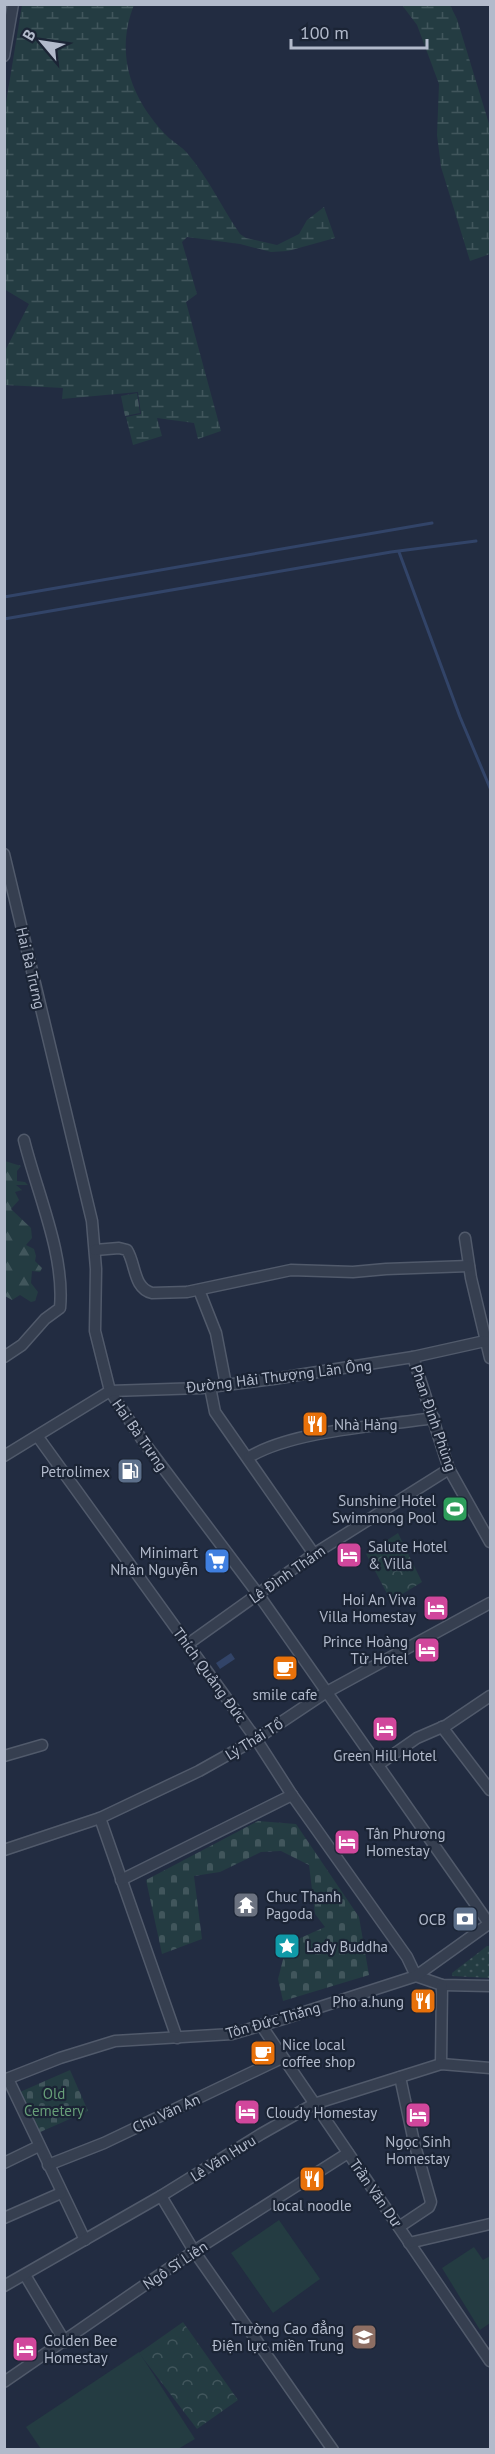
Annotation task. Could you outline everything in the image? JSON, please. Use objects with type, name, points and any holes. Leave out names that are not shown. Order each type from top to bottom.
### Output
[{"type":"street","points":[[4,56],[13,4]]},
{"type":"street","name":"Hai Bà Trưng","points":[[4,854],[92,1221],[95,1250],[95,1331],[110,1391],[143,1441],[258,1594],[490,1924]]},
{"type":"street","points":[[4,1357],[22,1345],[45,1319],[60,1308],[61,1287],[54,1244],[34,1182],[24,1140]]},
{"type":"street","points":[[465,1238],[469,1266],[487,1329],[485,1341],[490,1358]]},
{"type":"street","points":[[95,1250],[119,1248],[127,1250],[140,1283],[147,1292],[187,1292],[291,1270],[353,1272],[469,1266]]},
{"type":"street","points":[[199,1290],[216,1333],[226,1385]]},
{"type":"street","name":"Đường Hải Thượng Lãn Ông","points":[[110,1391],[226,1385],[413,1357],[485,1341]]},
{"type":"street","name":"Phan Đình Phùng","points":[[413,1357],[449,1469],[490,1542]]},
{"type":"street","points":[[210,1387],[215,1412],[249,1457],[314,1554]]},
{"type":"street","points":[[4,1456],[110,1391]]},
{"type":"street","points":[[249,1457],[264,1448],[303,1437],[434,1418]]},
{"type":"street","name":"Thích Quảng Đức","points":[[38,1437],[256,1739],[292,1795],[407,1957],[416,1976]]},
{"type":"street","name":"Lê Đình Thám","points":[[188,1644],[314,1554],[449,1469]]},
{"type":"street","name":"Lý Thái Tổ","points":[[4,1850],[100,1818],[199,1771],[256,1739],[326,1693],[490,1603]]},
{"type":"street","points":[[378,1765],[417,1738],[442,1727],[490,1696]]},
{"type":"street","points":[[442,1727],[490,1790]]},
{"type":"street","points":[[4,1756],[42,1744]]},
{"type":"street","points":[[121,1880],[292,1795]]},
{"type":"street","points":[[100,1818],[177,2038]]},
{"type":"street","name":"Tôn Đức Thắng","points":[[6,2080],[115,2041],[232,2034],[416,1976],[490,1924]]},
{"type":"street","points":[[416,1976],[442,1985],[490,1986]]},
{"type":"street","points":[[441,2064],[442,1985]]},
{"type":"street","name":"Trần Văn Dư","points":[[261,2025],[490,2361]]},
{"type":"street","name":"Chu Văn An","points":[[48,2165],[104,2143],[282,2058]]},
{"type":"street","name":"Lê Văn Hưu","points":[[4,2286],[161,2196],[314,2104],[441,2064],[490,2068]]},
{"type":"street","points":[[399,2227],[429,2207],[430,2202],[400,2077]]},
{"type":"street","points":[[6,2080],[85,2240]]},
{"type":"street","points":[[4,2163],[39,2146]]},
{"type":"street","name":"Ngô Sĩ Liên","points":[[4,2382],[194,2251],[348,2153]]},
{"type":"street","points":[[4,2218],[61,2193]]},
{"type":"street","points":[[161,2196],[194,2251],[333,2450]]},
{"type":"street","points":[[410,2243],[490,2224]]},
{"type":"street","points":[[25,2275],[65,2342]]},
{"type":"green space","points":[[22,5],[134,5],[128,24],[126,42],[130,76],[136,93],[156,124],[195,162],[240,234],[246,238],[277,245],[299,234],[307,220],[324,207],[335,238],[288,251],[271,252],[240,244],[187,237],[182,242],[197,294],[186,302],[221,431],[198,439],[194,423],[157,418],[162,436],[133,445],[126,417],[141,414],[138,392],[62,399],[63,388],[5,385],[5,351],[29,304],[4,289],[5,109]]},
{"type":"green space","points":[[402,5],[450,5],[457,19],[490,127],[490,254],[470,261],[441,167],[437,135],[439,84],[417,25]]},
{"type":"green space","points":[[137,393],[140,413],[125,416],[121,396]]},
{"type":"green space","points":[[5,1161],[21,1166],[17,1171],[17,1181],[28,1185],[16,1185],[22,1190],[15,1192],[19,1200],[11,1209],[31,1228],[32,1238],[26,1245],[34,1249],[35,1261],[42,1268],[40,1272],[32,1271],[31,1283],[38,1292],[35,1301],[31,1302],[20,1295],[12,1300],[5,1296]]},
{"type":"green space","points":[[398,1533],[422,1582],[391,1601],[366,1554]]},
{"type":"green space","points":[[258,1821],[296,1824],[359,1917],[369,1975],[283,2001],[278,1979],[287,1944],[325,1927],[315,1914],[309,1865],[281,1851],[261,1852],[220,1872],[194,1876],[202,1939],[162,1954],[146,1880]]},
{"type":"green space","points":[[490,1946],[490,1978],[452,1976],[452,1973]]},
{"type":"green space","name":"Old Cemetery","points":[[70,2070],[88,2111],[38,2133],[20,2092]]},
{"type":"green space","points":[[279,2220],[320,2279],[273,2313],[231,2253]]},
{"type":"green space","points":[[474,2247],[483,2260],[490,2256],[490,2323],[480,2330],[442,2268]]},
{"type":"green space","points":[[183,2322],[238,2400],[197,2429],[139,2353]]},
{"type":"green space","points":[[139,2352],[195,2439],[178,2449],[41,2449],[26,2427]]},
{"type":"water","points":[[231,1653],[235,1659],[220,1669],[216,1663]]},
{"type":"waterway","points":[[4,597],[432,523]]},
{"type":"waterway","points":[[4,619],[391,552],[476,541]]},
{"type":"waterway","points":[[399,552],[460,717],[490,788]]},
{"type":"place","name":"Nhà Hàng","points":[[315,1424]]},
{"type":"place","name":"Petrolimex","points":[[130,1471]]},
{"type":"place","name":"Sunshine Hotel Swimmong Pool","points":[[455,1509]]},
{"type":"place","name":"Salute Hotel & Villa","points":[[349,1555]]},
{"type":"place","name":"Minimart Nhân Nguyễn","points":[[217,1561]]},
{"type":"place","name":"Hoi An Viva Villa Homestay","points":[[436,1608]]},
{"type":"place","name":"Prince Hoàng Tử Hotel","points":[[427,1650]]},
{"type":"place","name":"smile cafe","points":[[285,1668]]},
{"type":"place","name":"Green Hill Hotel","points":[[385,1729]]},
{"type":"place","name":"Tân Phương Homestay","points":[[347,1842]]},
{"type":"place","name":"Chuc Thanh Pagoda","points":[[246,1905]]},
{"type":"place","name":"OCB","points":[[465,1919]]},
{"type":"place","name":"Lady Buddha","points":[[287,1946]]},
{"type":"place","name":"Pho a.hung","points":[[423,2001]]},
{"type":"place","name":"Nice local coffee shop","points":[[263,2053]]},
{"type":"place","name":"Cloudy Homestay","points":[[247,2112]]},
{"type":"place","name":"Ngọc Sinh Homestay","points":[[418,2115]]},
{"type":"place","name":"local noodle","points":[[312,2179]]},
{"type":"place","name":"Trường Cao đẳng Điện lực miền Trung","points":[[364,2337]]},
{"type":"place","name":"Golden Bee Homestay","points":[[25,2349]]}]
